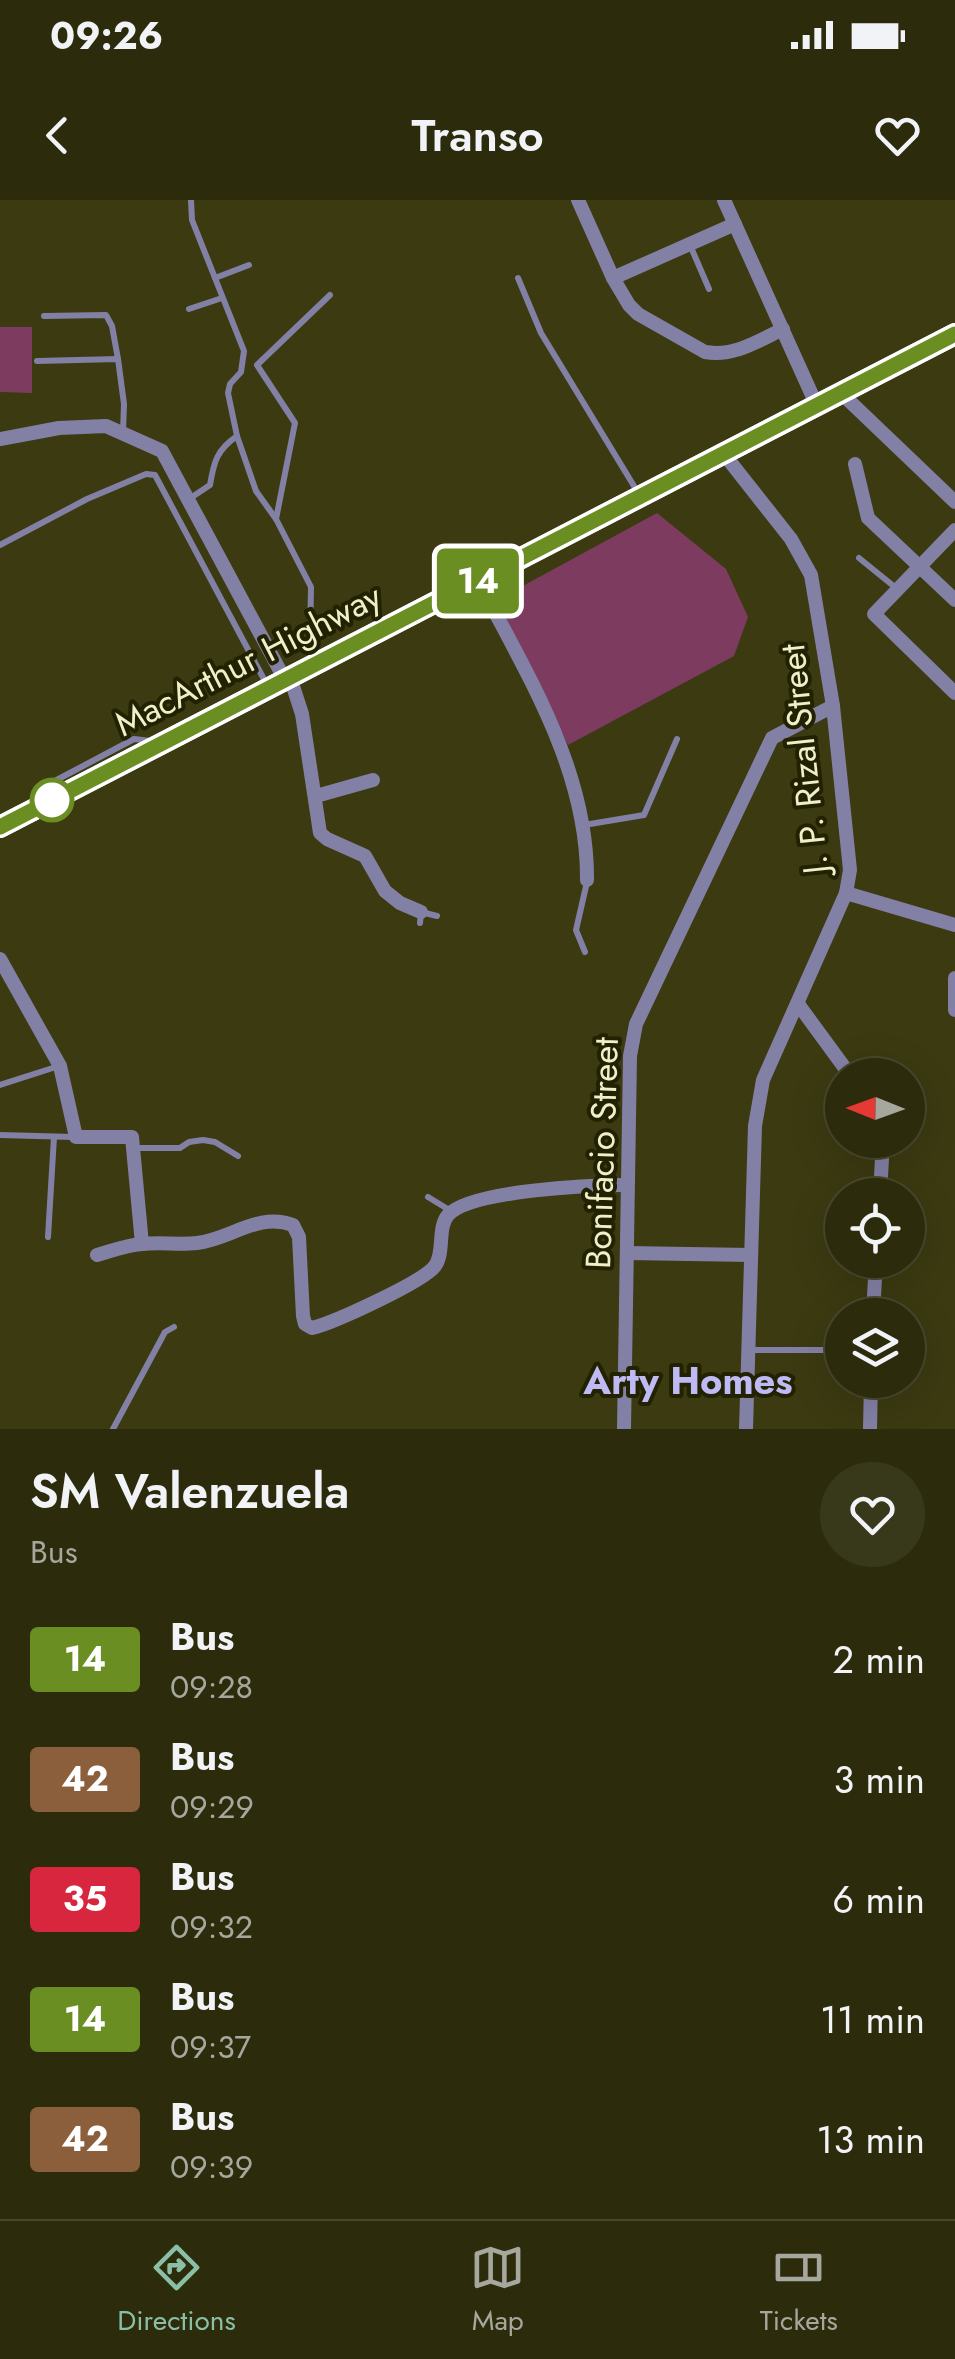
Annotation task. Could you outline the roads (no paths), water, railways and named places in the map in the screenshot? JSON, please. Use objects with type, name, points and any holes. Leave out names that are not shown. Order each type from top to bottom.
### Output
[{"type":"highway","name":"MacArthur Highway","points":[[0,827],[955,334]]},
{"type":"street","points":[[578,200],[613,278],[638,314],[705,352],[731,353],[783,329]]},
{"type":"street","points":[[724,200],[817,406]]},
{"type":"street","points":[[613,278],[735,224]]},
{"type":"street","points":[[841,393],[955,502]]},
{"type":"street","points":[[0,439],[106,426],[162,451],[281,682],[302,714],[320,833],[365,856],[385,891],[420,917]]},
{"type":"street","name":"J. P. Rizal Street","points":[[724,454],[791,539],[811,575],[824,634],[850,870],[846,893],[764,1080],[758,1110],[746,1429]]},
{"type":"street","points":[[856,464],[868,518],[955,600]]},
{"type":"street","points":[[955,530],[874,614],[955,693]]},
{"type":"street","points":[[478,580],[572,772],[583,825],[587,880]]},
{"type":"street","name":"Bonifacio Street","points":[[624,1429],[630,1056],[636,1024],[772,738],[833,706]]},
{"type":"street","points":[[316,796],[373,780]]},
{"type":"street","points":[[846,893],[955,925]]},
{"type":"street","points":[[0,959],[60,1066],[76,1138],[132,1137],[142,1244]]},
{"type":"street","points":[[955,978],[955,1010]]},
{"type":"street","points":[[798,1004],[838,1058]]},
{"type":"street","points":[[96,1254],[142,1244],[199,1243],[269,1220],[293,1226],[299,1237],[304,1324],[312,1328],[432,1269],[438,1260],[445,1219],[452,1212],[487,1199],[575,1184],[627,1185]]},
{"type":"street","points":[[628,1254],[751,1255]]},
{"type":"street","points":[[870,1429],[871,1398]]},
{"type":"lane","points":[[191,200],[192,220],[244,351],[241,372],[228,393],[237,436],[256,490],[311,586],[310,639],[318,663]]},
{"type":"lane","points":[[690,244],[709,289]]},
{"type":"lane","points":[[215,278],[248,265]]},
{"type":"lane","points":[[518,278],[541,333],[640,497]]},
{"type":"lane","points":[[276,519],[296,423],[258,366],[330,295]]},
{"type":"lane","points":[[190,310],[222,298]]},
{"type":"lane","points":[[44,316],[106,315],[118,359],[123,434]]},
{"type":"lane","points":[[37,360],[118,359]]},
{"type":"lane","points":[[188,500],[210,485],[221,447],[237,436]]},
{"type":"lane","points":[[0,545],[87,499],[146,474],[155,475],[281,682]]},
{"type":"lane","points":[[859,558],[897,588]]},
{"type":"lane","points":[[583,825],[644,815],[676,740]]},
{"type":"lane","points":[[585,952],[576,930],[587,880]]},
{"type":"lane","points":[[420,917],[437,916]]},
{"type":"lane","points":[[0,1085],[60,1066]]},
{"type":"lane","points":[[0,1135],[76,1138]]},
{"type":"lane","points":[[48,1237],[54,1137]]},
{"type":"lane","points":[[135,1148],[180,1148],[202,1140],[238,1156]]},
{"type":"lane","points":[[428,1197],[452,1212]]},
{"type":"lane","points":[[113,1429],[165,1332],[174,1327]]},
{"type":"lane","points":[[748,1350],[825,1350]]},
{"type":"district","name":"Arty Homes","points":[[688,1380]]}]
